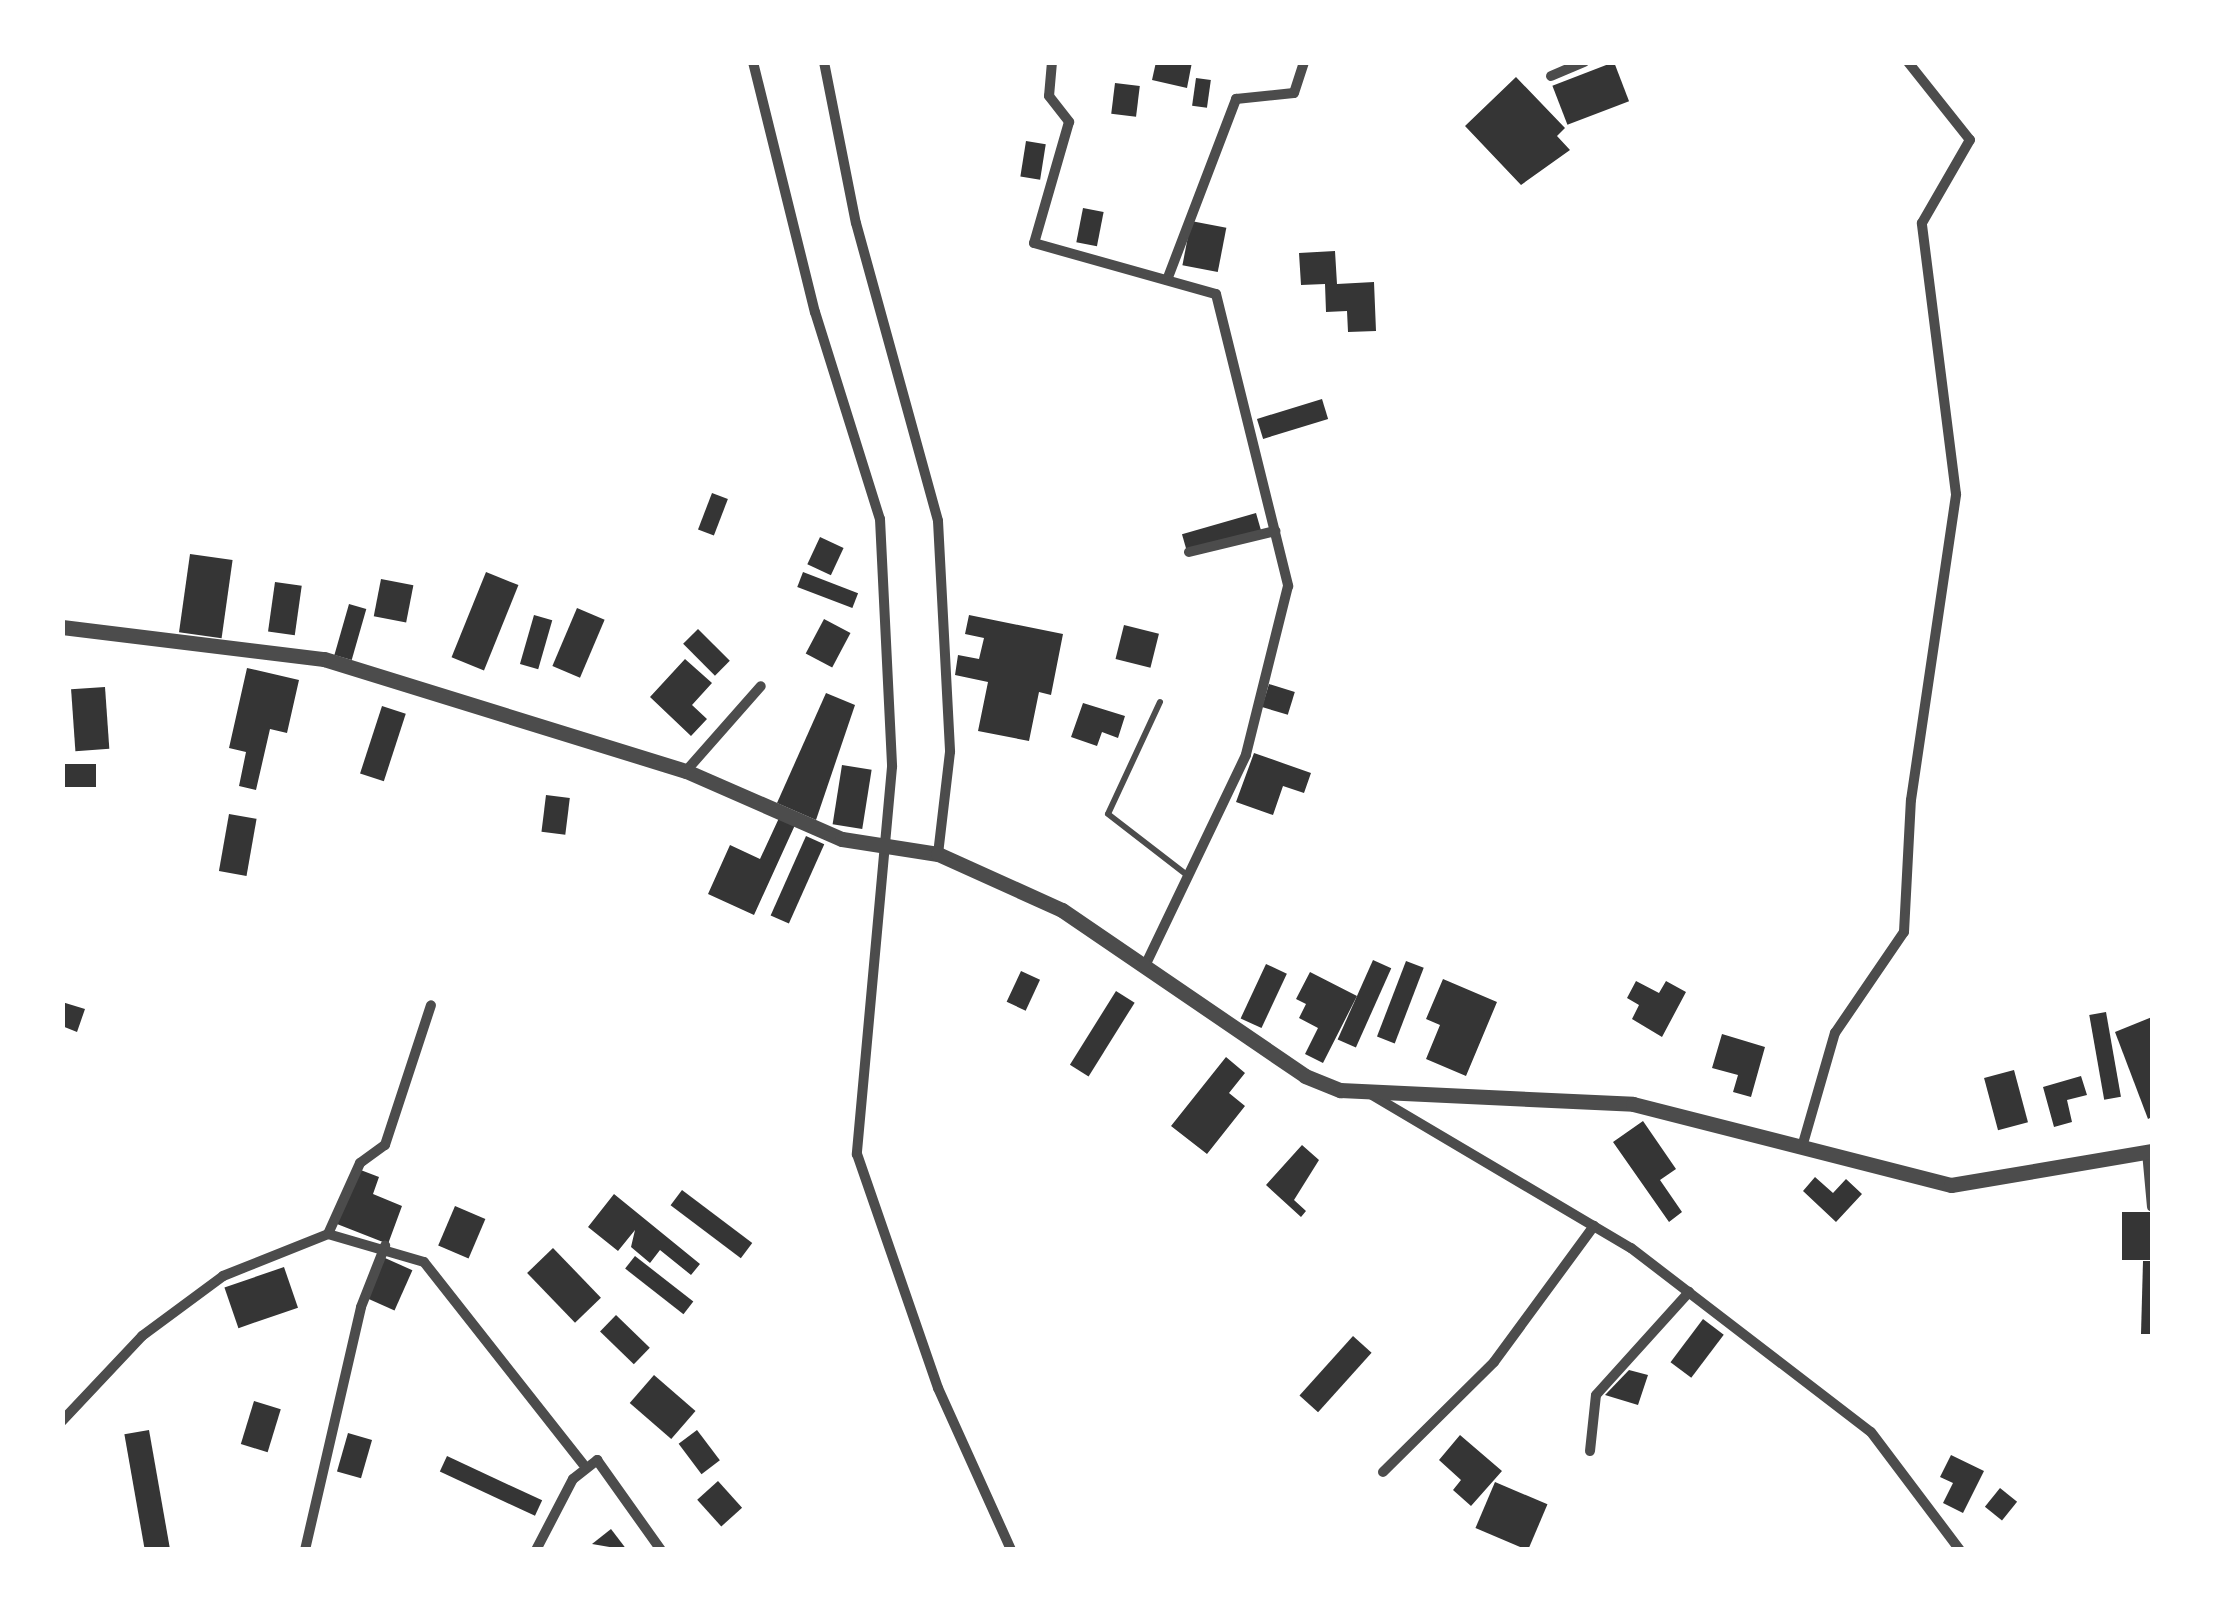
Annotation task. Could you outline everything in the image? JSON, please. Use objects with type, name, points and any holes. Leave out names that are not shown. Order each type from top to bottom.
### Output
[{"type":"street","points":[[754,62],[815,312],[880,519],[892,673],[893,849],[857,1154],[938,1388],[1011,1550]]},
{"type":"street","points":[[824,62],[856,223],[938,521],[950,752],[931,853]]},
{"type":"street","points":[[1052,62],[1048,96],[1070,122],[1034,243],[1216,294],[1288,586],[1256,718],[1146,964]]},
{"type":"street","points":[[1167,280],[1236,99],[1294,93],[1304,62]]},
{"type":"street","points":[[1551,76],[1584,62]]},
{"type":"street","points":[[1802,1147],[1835,1032],[1904,932],[1911,800],[1956,494],[1922,222],[1970,140],[1908,62]]},
{"type":"street","points":[[1189,552],[1275,532]]},
{"type":"street","points":[[62,627],[174,636],[324,660],[686,771],[842,838],[931,853],[1036,895],[1146,964],[1305,1076],[1372,1095],[1633,1104],[1951,1185],[2150,1151],[2152,1207]]},
{"type":"street","points":[[686,771],[761,686]]},
{"type":"street","points":[[328,1234],[360,1162],[385,1144],[431,1004]]},
{"type":"street","points":[[1372,1095],[1594,1226],[1689,1292],[1871,1432],[1960,1550]]},
{"type":"street","points":[[1383,1472],[1494,1362],[1594,1226]]},
{"type":"street","points":[[62,1422],[142,1336],[224,1276],[328,1234],[385,1246],[424,1262],[584,1464]]},
{"type":"street","points":[[306,1550],[361,1307],[385,1246]]},
{"type":"street","points":[[1590,1451],[1596,1394],[1689,1292]]},
{"type":"street","points":[[584,1464],[606,1462],[661,1550]]},
{"type":"street","points":[[536,1550],[584,1464]]},
{"type":"lane","points":[[1160,702],[1108,814],[1188,876]]},
{"type":"building","points":[[1156,62],[1192,62],[1187,88],[1152,80]]},
{"type":"building","points":[[1614,62],[1629,101],[1567,125],[1552,86]]},
{"type":"building","points":[[1516,77],[1565,128],[1557,136],[1570,150],[1521,185],[1465,126]]},
{"type":"building","points":[[1196,78],[1211,80],[1207,108],[1192,106]]},
{"type":"building","points":[[1115,83],[1140,86],[1136,117],[1111,114]]},
{"type":"building","points":[[1026,141],[1046,144],[1040,180],[1020,177]]},
{"type":"building","points":[[1083,208],[1104,212],[1097,246],[1076,242]]},
{"type":"building","points":[[1191,221],[1226,228],[1218,272],[1182,265]]},
{"type":"building","points":[[1335,251],[1337,284],[1374,282],[1376,331],[1348,332],[1347,311],[1326,312],[1325,284],[1301,285],[1299,253]]},
{"type":"building","points":[[1322,399],[1328,419],[1263,439],[1257,419]]},
{"type":"building","points":[[712,493],[728,499],[714,536],[698,529]]},
{"type":"building","points":[[1256,513],[1261,530],[1187,552],[1182,534]]},
{"type":"building","points":[[820,537],[844,548],[831,575],[807,564]]},
{"type":"building","points":[[190,554],[233,560],[222,638],[179,632]]},
{"type":"building","points":[[486,572],[518,585],[484,670],[452,657]]},
{"type":"building","points":[[803,572],[858,593],[852,608],[797,587]]},
{"type":"building","points":[[381,579],[413,585],[406,623],[374,616]]},
{"type":"building","points":[[275,582],[302,586],[295,635],[268,632]]},
{"type":"building","points":[[349,604],[366,609],[352,660],[334,655]]},
{"type":"building","points":[[577,608],[605,620],[580,678],[552,666]]},
{"type":"building","points":[[534,615],[552,620],[538,669],[520,664]]},
{"type":"building","points":[[969,615],[1063,634],[1051,695],[1039,692],[1029,741],[978,731],[988,682],[955,675],[958,655],[979,659],[984,638],[965,634]]},
{"type":"building","points":[[824,619],[850,633],[832,668],[806,653]]},
{"type":"building","points":[[1124,625],[1159,634],[1150,668],[1116,659]]},
{"type":"building","points":[[698,629],[730,661],[715,676],[683,644]]},
{"type":"building","points":[[685,659],[712,683],[692,705],[707,719],[691,736],[650,697]]},
{"type":"building","points":[[247,668],[299,680],[287,733],[270,729],[256,790],[239,786],[246,752],[229,748]]},
{"type":"building","points":[[1269,684],[1295,692],[1288,715],[1262,707]]},
{"type":"building","points":[[105,687],[109,749],[75,751],[71,689]]},
{"type":"building","points":[[826,693],[855,705],[816,820],[777,803]]},
{"type":"building","points":[[1083,703],[1125,716],[1118,738],[1102,732],[1097,746],[1071,737]]},
{"type":"building","points":[[382,706],[406,714],[384,781],[360,774]]},
{"type":"building","points":[[1254,753],[1311,773],[1304,793],[1283,786],[1273,815],[1236,802]]},
{"type":"building","points":[[62,764],[96,764],[96,787],[62,787]]},
{"type":"building","points":[[842,765],[872,770],[862,829],[833,824]]},
{"type":"building","points":[[546,795],[570,798],[565,835],[541,832]]},
{"type":"building","points":[[229,814],[257,819],[247,876],[219,871]]},
{"type":"building","points":[[779,818],[795,825],[754,915],[708,894],[730,845],[760,859]]},
{"type":"building","points":[[806,836],[824,844],[789,924],[771,915]]},
{"type":"building","points":[[1373,960],[1391,968],[1356,1048],[1338,1039]]},
{"type":"building","points":[[1406,961],[1424,968],[1395,1043],[1377,1037]]},
{"type":"building","points":[[1266,964],[1287,974],[1261,1028],[1241,1018]]},
{"type":"building","points":[[1021,971],[1040,980],[1026,1011],[1007,1002]]},
{"type":"building","points":[[1310,972],[1357,996],[1323,1063],[1305,1054],[1318,1028],[1299,1018],[1306,1004],[1296,999]]},
{"type":"building","points":[[1443,979],[1497,1002],[1466,1076],[1426,1059],[1440,1025],[1426,1019]]},
{"type":"building","points":[[1636,981],[1659,993],[1666,981],[1686,992],[1662,1037],[1632,1019],[1639,1005],[1627,998]]},
{"type":"building","points":[[1116,991],[1135,1003],[1089,1076],[1070,1065]]},
{"type":"building","points":[[62,1002],[85,1009],[77,1032],[62,1026]]},
{"type":"building","points":[[2106,1012],[2121,1097],[2104,1100],[2089,1015]]},
{"type":"building","points":[[2152,1017],[2152,1117],[2148,1119],[2115,1032]]},
{"type":"building","points":[[1722,1034],[1765,1047],[1751,1097],[1733,1092],[1738,1075],[1712,1068]]},
{"type":"building","points":[[1226,1057],[1245,1073],[1229,1093],[1245,1106],[1207,1154],[1171,1126]]},
{"type":"building","points":[[2014,1070],[2028,1122],[1998,1130],[1984,1078]]},
{"type":"building","points":[[2081,1076],[2087,1095],[2067,1100],[2072,1122],[2054,1127],[2043,1087]]},
{"type":"building","points":[[1643,1121],[1676,1169],[1660,1180],[1682,1212],[1669,1222],[1613,1142]]},
{"type":"building","points":[[1302,1145],[1319,1160],[1294,1200],[1306,1211],[1301,1217],[1266,1185]]},
{"type":"building","points":[[358,1169],[379,1177],[373,1194],[402,1206],[388,1244],[337,1224]]},
{"type":"building","points":[[1815,1177],[1833,1193],[1846,1179],[1862,1194],[1836,1222],[1803,1191]]},
{"type":"building","points":[[682,1190],[752,1243],[741,1258],[671,1205]]},
{"type":"building","points":[[614,1194],[700,1264],[691,1275],[660,1250],[650,1263],[631,1247],[635,1230],[618,1251],[588,1227]]},
{"type":"building","points":[[455,1206],[485,1219],[469,1258],[438,1246]]},
{"type":"building","points":[[2122,1212],[2150,1212],[2150,1260],[2122,1260]]},
{"type":"building","points":[[553,1248],[601,1298],[575,1323],[527,1273]]},
{"type":"building","points":[[635,1256],[693,1302],[683,1314],[625,1269]]},
{"type":"building","points":[[385,1258],[412,1270],[395,1310],[367,1298]]},
{"type":"building","points":[[2143,1261],[2152,1261],[2152,1334],[2141,1334]]},
{"type":"building","points":[[284,1267],[298,1308],[238,1328],[224,1288]]},
{"type":"building","points":[[616,1315],[650,1348],[634,1364],[600,1332]]},
{"type":"building","points":[[1703,1319],[1724,1335],[1691,1378],[1671,1362]]},
{"type":"building","points":[[1353,1336],[1372,1353],[1318,1412],[1299,1395]]},
{"type":"building","points":[[1629,1370],[1648,1375],[1638,1405],[1605,1395]]},
{"type":"building","points":[[654,1375],[696,1411],[671,1439],[630,1403]]},
{"type":"building","points":[[254,1401],[281,1409],[268,1452],[241,1444]]},
{"type":"building","points":[[149,1430],[170,1550],[145,1550],[124,1434]]},
{"type":"building","points":[[697,1430],[720,1460],[702,1474],[679,1444]]},
{"type":"building","points":[[348,1433],[372,1440],[361,1478],[337,1471]]},
{"type":"building","points":[[1460,1435],[1502,1471],[1471,1506],[1453,1490],[1461,1480],[1439,1460]]},
{"type":"building","points":[[1951,1455],[1984,1471],[1963,1513],[1943,1503],[1953,1483],[1940,1477]]},
{"type":"building","points":[[447,1456],[542,1500],[535,1516],[440,1471]]},
{"type":"building","points":[[718,1481],[742,1508],[721,1526],[697,1500]]},
{"type":"building","points":[[1495,1482],[1547,1504],[1528,1550],[1475,1528]]},
{"type":"building","points":[[2000,1488],[2017,1502],[2002,1520],[1985,1507]]},
{"type":"building","points":[[611,1529],[627,1550],[592,1544]]}]
